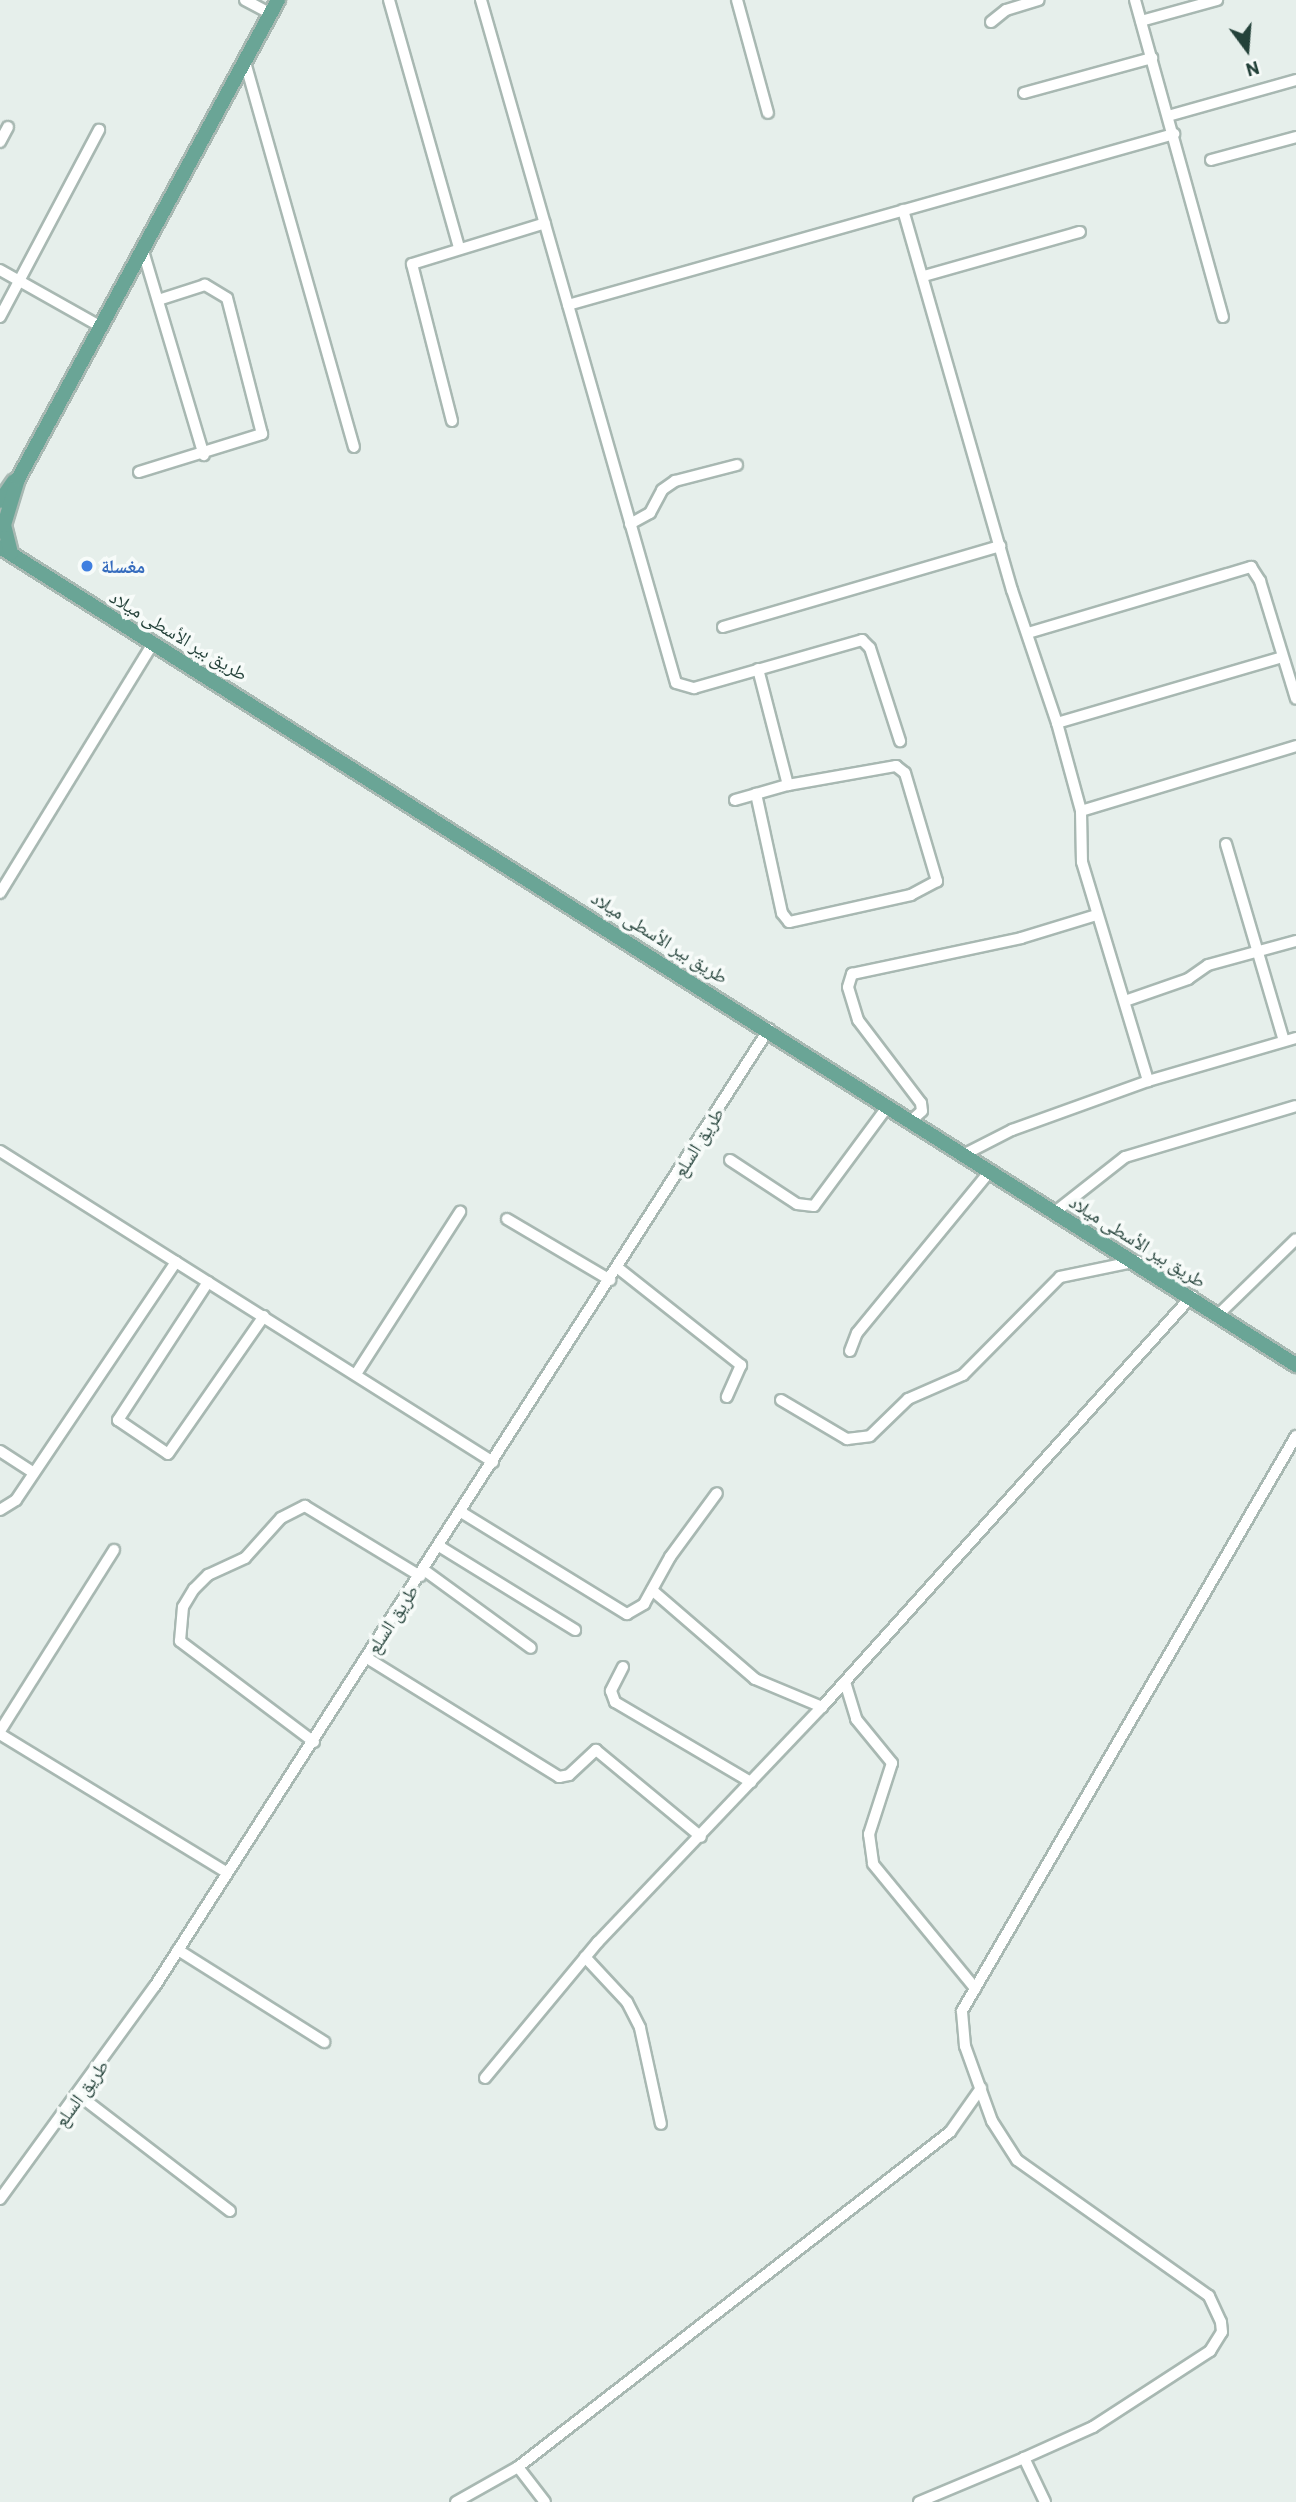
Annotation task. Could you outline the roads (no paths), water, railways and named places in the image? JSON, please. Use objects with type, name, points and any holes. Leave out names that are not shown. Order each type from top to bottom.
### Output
[{"type":"main road","points":[[0,501],[18,479],[278,0]]},
{"type":"main road","points":[[4,551],[4,525],[18,479]]},
{"type":"main road","name":"طريق بير الأسطى ميلاد","points":[[4,551],[769,1029],[990,1171],[1192,1296],[1296,1365]]},
{"type":"street","points":[[246,0],[271,15]]},
{"type":"street","points":[[389,0],[459,247]]},
{"type":"street","points":[[481,0],[676,683],[694,688],[867,642],[900,741]]},
{"type":"street","points":[[737,0],[768,113]]},
{"type":"street","points":[[991,22],[1006,10],[1038,0]]},
{"type":"street","points":[[1135,0],[1223,317]]},
{"type":"street","points":[[1141,21],[1213,1]]},
{"type":"street","points":[[1024,93],[1152,58]]},
{"type":"street","points":[[245,62],[354,447]]},
{"type":"street","points":[[1168,116],[1296,80]]},
{"type":"street","points":[[0,142],[8,127]]},
{"type":"street","points":[[0,317],[99,130]]},
{"type":"street","points":[[568,305],[1174,134]]},
{"type":"street","points":[[1211,160],[1296,137]]},
{"type":"street","points":[[903,210],[1000,546],[1081,811],[1082,862],[1148,1081]]},
{"type":"street","points":[[452,421],[412,264],[459,247],[545,223]]},
{"type":"street","points":[[924,276],[1080,232]]},
{"type":"street","points":[[143,251],[204,454]]},
{"type":"street","points":[[0,270],[101,327]]},
{"type":"street","points":[[139,472],[262,434],[227,298],[205,285],[158,300]]},
{"type":"street","points":[[630,524],[650,513],[662,490],[675,481],[737,465]]},
{"type":"street","points":[[723,627],[1000,546]]},
{"type":"street","points":[[1028,633],[1243,566],[1256,572],[1296,699]]},
{"type":"street","points":[[0,893],[153,643]]},
{"type":"street","points":[[1056,723],[1283,657]]},
{"type":"street","points":[[758,669],[788,785]]},
{"type":"street","points":[[1081,811],[1296,746]]},
{"type":"street","points":[[735,800],[788,785],[900,768],[937,866],[937,881],[911,895],[789,922],[782,913],[757,794]]},
{"type":"street","points":[[1227,844],[1284,1041]]},
{"type":"street","points":[[912,1120],[922,1111],[921,1103],[875,1049],[858,1020],[848,987],[852,974],[1021,938],[1096,915]]},
{"type":"street","points":[[1125,1001],[1188,979],[1208,965],[1296,940]]},
{"type":"street","name":"طريق السلع","points":[[0,2199],[80,2096],[178,1950],[226,1872],[314,1742],[769,1029]]},
{"type":"street","points":[[965,1154],[1012,1130],[1148,1081],[1296,1038]]},
{"type":"street","points":[[730,1160],[796,1204],[814,1206],[888,1105]]},
{"type":"street","points":[[1055,1212],[1125,1157],[1296,1106]]},
{"type":"street","points":[[0,1151],[493,1462]]},
{"type":"street","points":[[850,1351],[857,1333],[990,1171]]},
{"type":"street","points":[[356,1374],[460,1212]]},
{"type":"street","points":[[507,1219],[610,1280]]},
{"type":"street","points":[[1219,1314],[1296,1239]]},
{"type":"street","points":[[781,1400],[847,1439],[870,1436],[908,1399],[973,1366],[1060,1277],[1137,1261]]},
{"type":"street","points":[[0,1510],[11,1506],[176,1262]]},
{"type":"street","points":[[618,1268],[741,1365],[727,1397]]},
{"type":"street","points":[[208,1282],[118,1420],[168,1454],[264,1316]]},
{"type":"street","points":[[485,2078],[585,1957],[845,1682],[1192,1296]]},
{"type":"street","points":[[919,2502],[1093,2427],[1210,2350],[1222,2332],[1221,2322],[1209,2296],[1017,2160],[992,2122],[962,2030],[962,2011],[1296,1436]]},
{"type":"street","points":[[0,1451],[34,1473]]},
{"type":"street","points":[[461,1512],[617,1613],[635,1611],[717,1493]]},
{"type":"street","points":[[314,1742],[186,1650],[178,1632],[189,1598],[208,1576],[251,1554],[281,1518],[299,1506],[325,1515],[422,1573],[531,1648]]},
{"type":"street","points":[[439,1546],[575,1630]]},
{"type":"street","points":[[114,1550],[0,1733],[226,1872]]},
{"type":"street","points":[[652,1590],[755,1679],[822,1707]]},
{"type":"street","points":[[367,1658],[559,1777],[569,1775],[596,1750],[701,1837]]},
{"type":"street","points":[[623,1667],[611,1691],[615,1702],[751,1782]]},
{"type":"street","points":[[845,1682],[856,1719],[892,1763],[869,1834],[873,1864],[975,1988]]},
{"type":"street","points":[[178,1950],[324,2042]]},
{"type":"street","points":[[585,1957],[627,2002],[640,2028],[661,2124]]},
{"type":"street","points":[[456,2502],[518,2467],[950,2132],[981,2088]]},
{"type":"street","points":[[80,2096],[230,2211]]},
{"type":"street","points":[[1024,2458],[1045,2502]]},
{"type":"street","points":[[518,2467],[545,2502]]},
{"type":"place","name":"مغسلة","points":[[87,566]]}]
